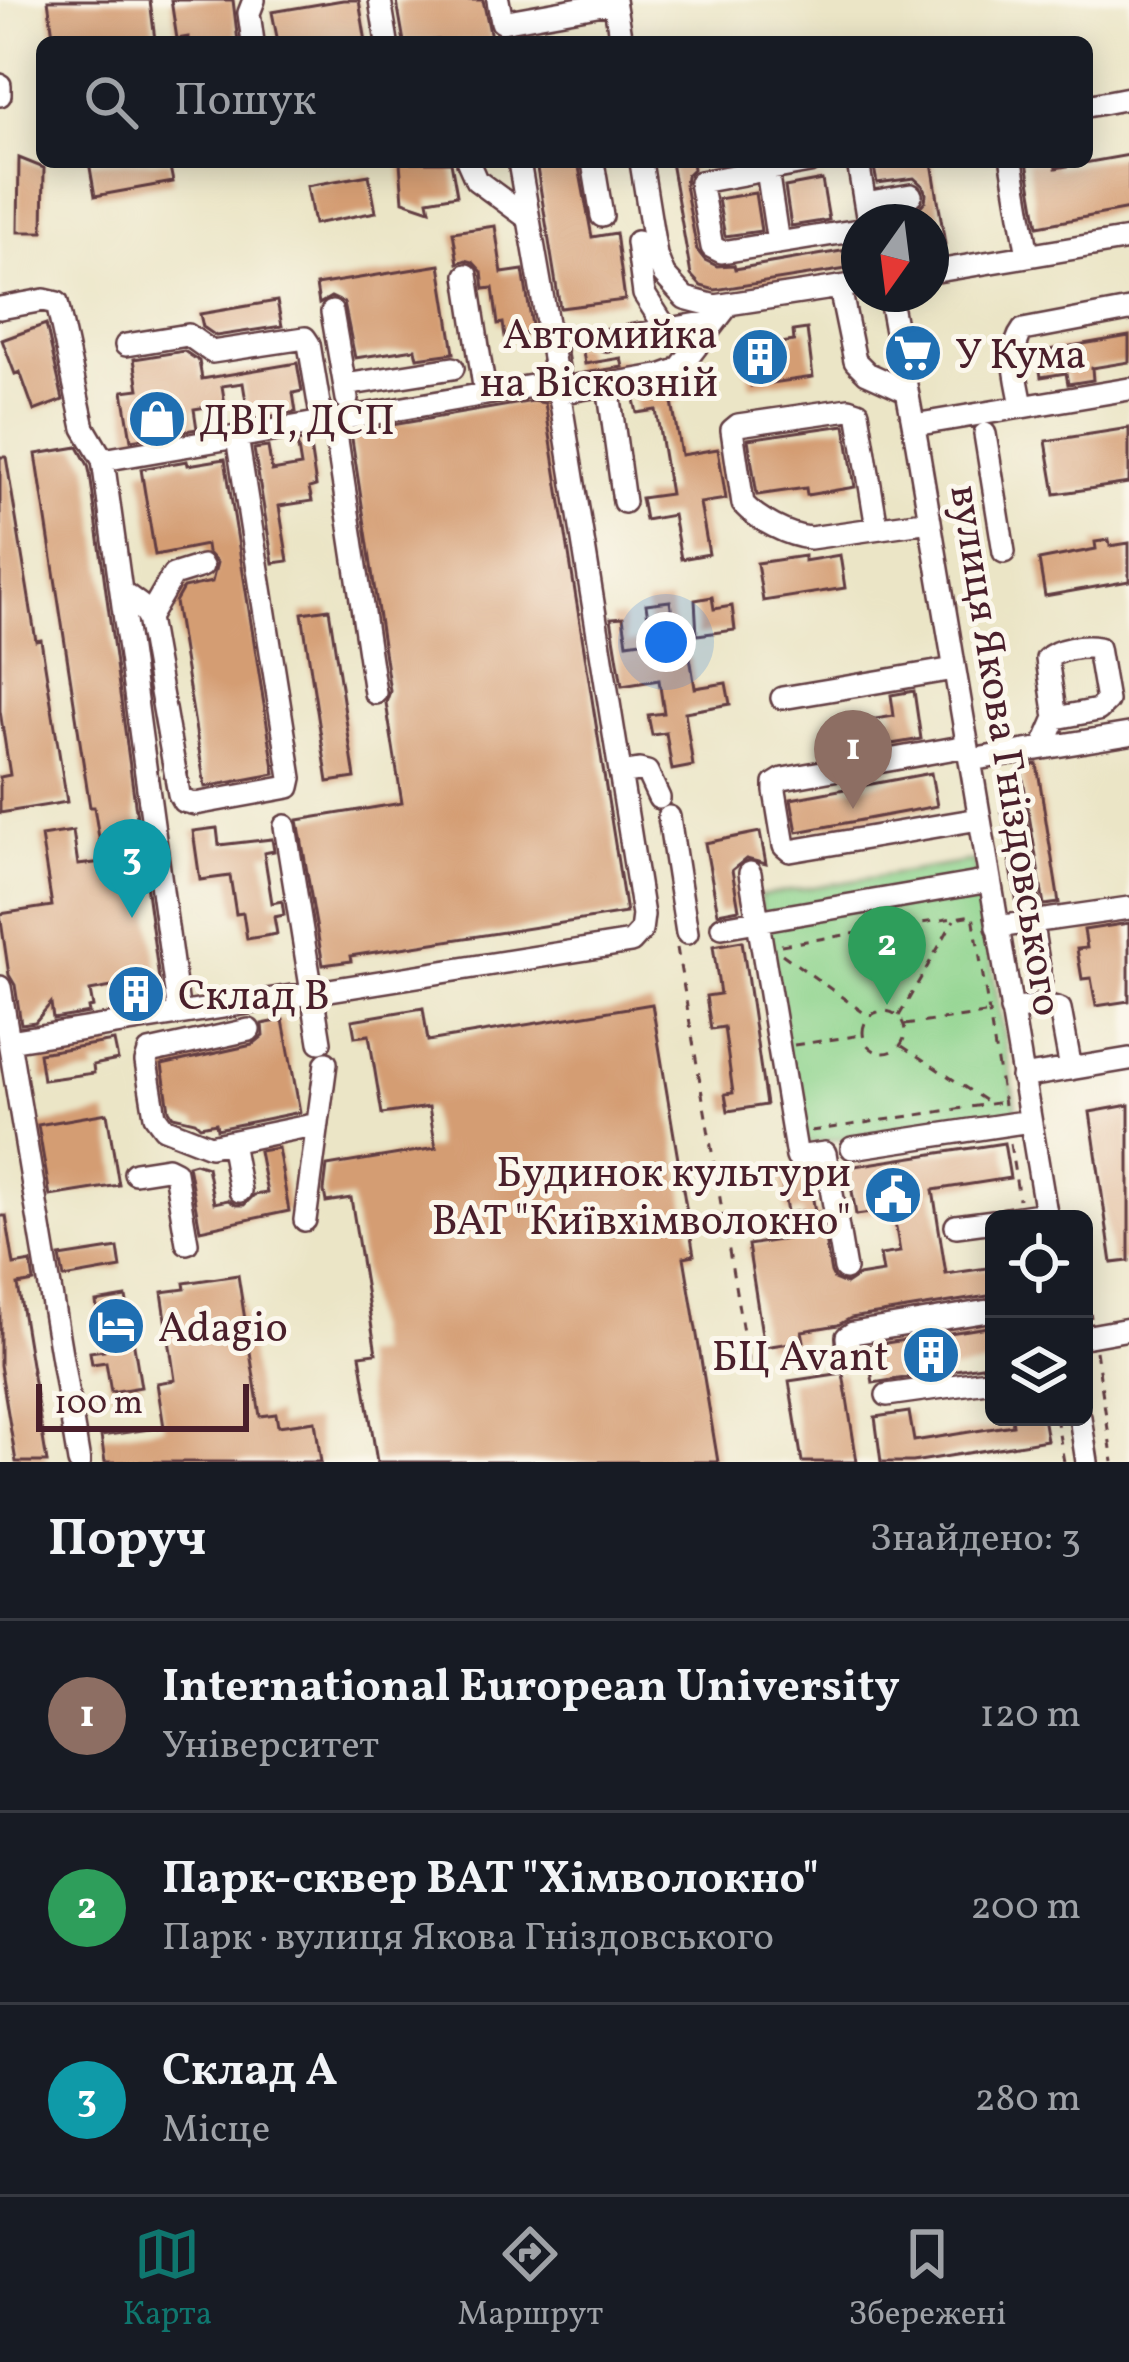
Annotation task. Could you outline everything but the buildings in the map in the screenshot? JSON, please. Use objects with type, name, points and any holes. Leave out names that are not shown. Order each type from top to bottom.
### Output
[{"type":"street","points":[[252,36],[248,14],[254,0]]},
{"type":"street","points":[[380,0],[386,36]]},
{"type":"street","points":[[501,21],[614,1],[620,36]]},
{"type":"street","points":[[0,85],[0,94]]},
{"type":"street","points":[[1093,105],[1129,98]]},
{"type":"street","points":[[471,168],[476,180],[529,219]]},
{"type":"street","points":[[9,1041],[635,940],[641,931],[643,915],[520,168]]},
{"type":"street","points":[[594,168],[602,216]]},
{"type":"street","points":[[642,168],[656,255],[664,275],[685,298],[715,306],[722,313]]},
{"type":"street","points":[[778,168],[698,172],[714,250],[841,233]]},
{"type":"street","points":[[859,168],[866,204]]},
{"type":"street","points":[[1013,168],[1028,256]]},
{"type":"street","points":[[767,170],[778,243]]},
{"type":"street","points":[[888,204],[911,195]]},
{"type":"street","points":[[949,269],[1129,239]]},
{"type":"street","points":[[637,242],[644,294],[667,330]]},
{"type":"street","points":[[467,275],[485,394]]},
{"type":"street","points":[[606,340],[841,288]]},
{"type":"street","points":[[0,308],[57,302],[84,428],[104,460],[179,1014]]},
{"type":"street","points":[[1022,406],[1015,341],[1023,330],[1129,310]]},
{"type":"street","points":[[332,312],[345,386],[335,420]]},
{"type":"street","points":[[851,312],[855,361],[879,380],[907,391]]},
{"type":"street","name":"вулиця Якова Гніздовського","points":[[892,312],[1046,1210]]},
{"type":"street","points":[[104,460],[538,385],[559,393],[663,375],[680,369],[722,313]]},
{"type":"street","points":[[126,345],[188,335],[212,352],[305,338],[335,420],[375,693]]},
{"type":"street","points":[[345,386],[453,368]]},
{"type":"street","points":[[608,385],[624,502]]},
{"type":"street","points":[[914,424],[1129,389]]},
{"type":"street","points":[[878,528],[858,412],[849,409],[738,425],[732,430],[741,499],[750,512],[794,535],[805,538],[930,521]]},
{"type":"street","points":[[985,434],[1004,553]]},
{"type":"street","points":[[121,591],[148,618],[183,801],[195,804],[289,787],[237,436]]},
{"type":"street","points":[[148,618],[173,575],[202,566]]},
{"type":"street","points":[[782,698],[955,669]]},
{"type":"street","points":[[1042,748],[1056,718]]},
{"type":"street","points":[[980,819],[790,851],[784,846],[775,784],[783,779],[1129,734]]},
{"type":"street","points":[[620,773],[647,772],[664,808],[681,934]]},
{"type":"street","points":[[1012,803],[1041,980]]},
{"type":"street","points":[[285,826],[323,1052],[305,1220]]},
{"type":"street","points":[[750,873],[797,1157],[825,1153],[844,1269]]},
{"type":"street","points":[[722,927],[990,881]]},
{"type":"street","points":[[998,927],[1129,908]]},
{"type":"street","points":[[0,987],[79,1462]]},
{"type":"street","points":[[1011,1010],[1046,1005],[1060,1009],[1071,1069]]},
{"type":"street","points":[[249,1030],[154,1049],[146,1056],[160,1125],[206,1145],[318,1124]]},
{"type":"street","points":[[1022,1077],[1129,1059]]},
{"type":"street","points":[[853,1148],[1030,1121]]},
{"type":"street","points":[[231,1142],[240,1191]]},
{"type":"street","points":[[135,1174],[167,1168],[175,1172],[187,1243]]},
{"type":"street","points":[[956,1226],[985,1222]]},
{"type":"street","points":[[849,1358],[847,1337],[853,1333],[985,1311]]},
{"type":"street","points":[[1093,1335],[1129,1329]]},
{"type":"street","points":[[887,1395],[985,1381]]},
{"type":"street","points":[[1081,1426],[1087,1462]]},
{"type":"path","points":[[803,1132],[1003,1102],[973,915],[771,946],[870,1017]]},
{"type":"path","points":[[898,1017],[956,917]]},
{"type":"path","points":[[681,934],[750,1372]]},
{"type":"path","points":[[882,1012],[898,1017],[905,1032],[901,1045],[889,1052],[875,1051],[863,1035],[870,1017],[882,1012]]},
{"type":"path","points":[[904,1025],[987,1014]]},
{"type":"path","points":[[788,1046],[863,1035]]},
{"type":"path","points":[[901,1045],[990,1104]]},
{"type":"path","points":[[1007,1125],[1019,1196]]},
{"type":"path","points":[[1093,1357],[1113,1462]]},
{"type":"path","points":[[1058,1426],[1064,1462]]},
{"type":"green space","points":[[974,861],[1017,1113],[798,1145],[759,896]]},
{"type":"place","name":"У Кума","points":[[913,353]]},
{"type":"place","name":"Автомийка на Віскозній","points":[[760,357]]},
{"type":"place","name":"ДВП, ДСП","points":[[157,419]]},
{"type":"place","name":"International European University","points":[[853,809]]},
{"type":"place","name":"Склад A","points":[[132,918]]},
{"type":"place","name":"Склад B","points":[[136,994]]},
{"type":"place","name":"Парк-сквер ВАТ \"Хімволокно\"","points":[[887,1005]]},
{"type":"place","name":"Будинок культури ВАТ \"Київхімволокно\"","points":[[893,1195]]},
{"type":"place","name":"Adagio","points":[[116,1326]]},
{"type":"place","name":"БЦ Avant","points":[[931,1355]]}]
